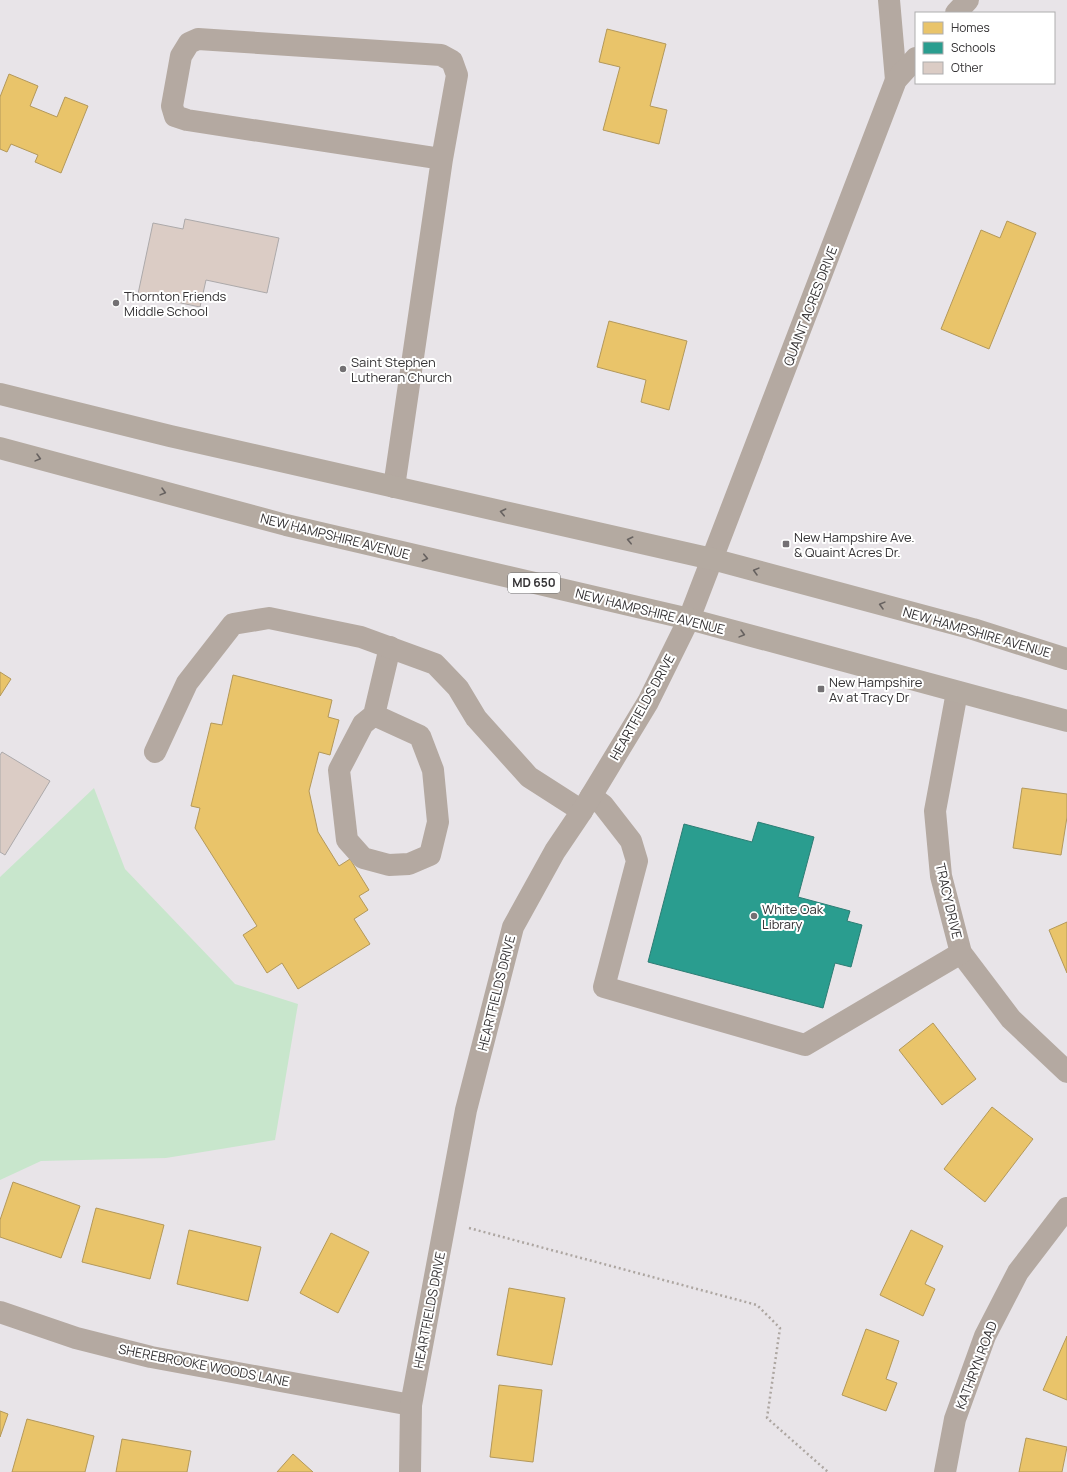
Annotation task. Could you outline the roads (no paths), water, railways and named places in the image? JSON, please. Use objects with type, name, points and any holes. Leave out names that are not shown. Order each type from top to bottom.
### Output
[{"type":"main road","name":"NEW HAMPSHIRE AVENUE","points":[[0,394],[170,436],[712,559],[973,629],[1067,659]]},
{"type":"main road","name":"NEW HAMPSHIRE AVENUE","points":[[0,448],[286,526],[689,619],[1067,721]]},
{"type":"street","points":[[889,0],[896,80]]},
{"type":"street","points":[[957,12],[968,0]]},
{"type":"street","points":[[394,487],[442,159],[457,75],[452,61],[441,55],[198,39],[189,43],[181,56],[172,106],[175,116],[187,120],[442,159]]},
{"type":"street","name":"QUAINT ACRES DRIVE","points":[[712,559],[896,80],[915,59]]},
{"type":"street","name":"HEARTFIELDS DRIVE","points":[[410,1472],[411,1405],[466,1110],[513,927],[555,851],[586,804],[648,702],[689,619],[712,559]]},
{"type":"street","points":[[155,752],[187,683],[233,624],[269,618],[361,637],[435,664],[458,688],[476,718],[529,777],[586,804],[603,805],[631,841],[636,861],[604,987],[805,1045],[962,953]]},
{"type":"street","points":[[374,715],[420,736],[433,770],[438,822],[430,855],[409,864],[389,865],[362,858],[347,840],[339,770],[363,724],[374,715],[390,647]]},
{"type":"street","name":"TRACY DRIVE","points":[[957,692],[936,811],[941,876],[962,953],[1012,1019],[1067,1072]]},
{"type":"street","name":"KATHRYN ROAD","points":[[945,1472],[955,1419],[985,1336],[1018,1272],[1067,1208]]},
{"type":"street","name":"SHEREBROOKE WOODS LANE","points":[[0,1312],[76,1338],[151,1357],[411,1405]]},
{"type":"place","name":"Thornton Friends Middle School","points":[[116,303]]},
{"type":"place","name":"Saint Stephen Lutheran Church","points":[[343,369]]},
{"type":"place","name":"New Hampshire Ave. & Quaint Acres Dr.","points":[[786,544]]},
{"type":"place","name":"New Hampshire Av at Tracy Dr","points":[[821,689]]},
{"type":"place","name":"White Oak Library","points":[[754,916]]}]
